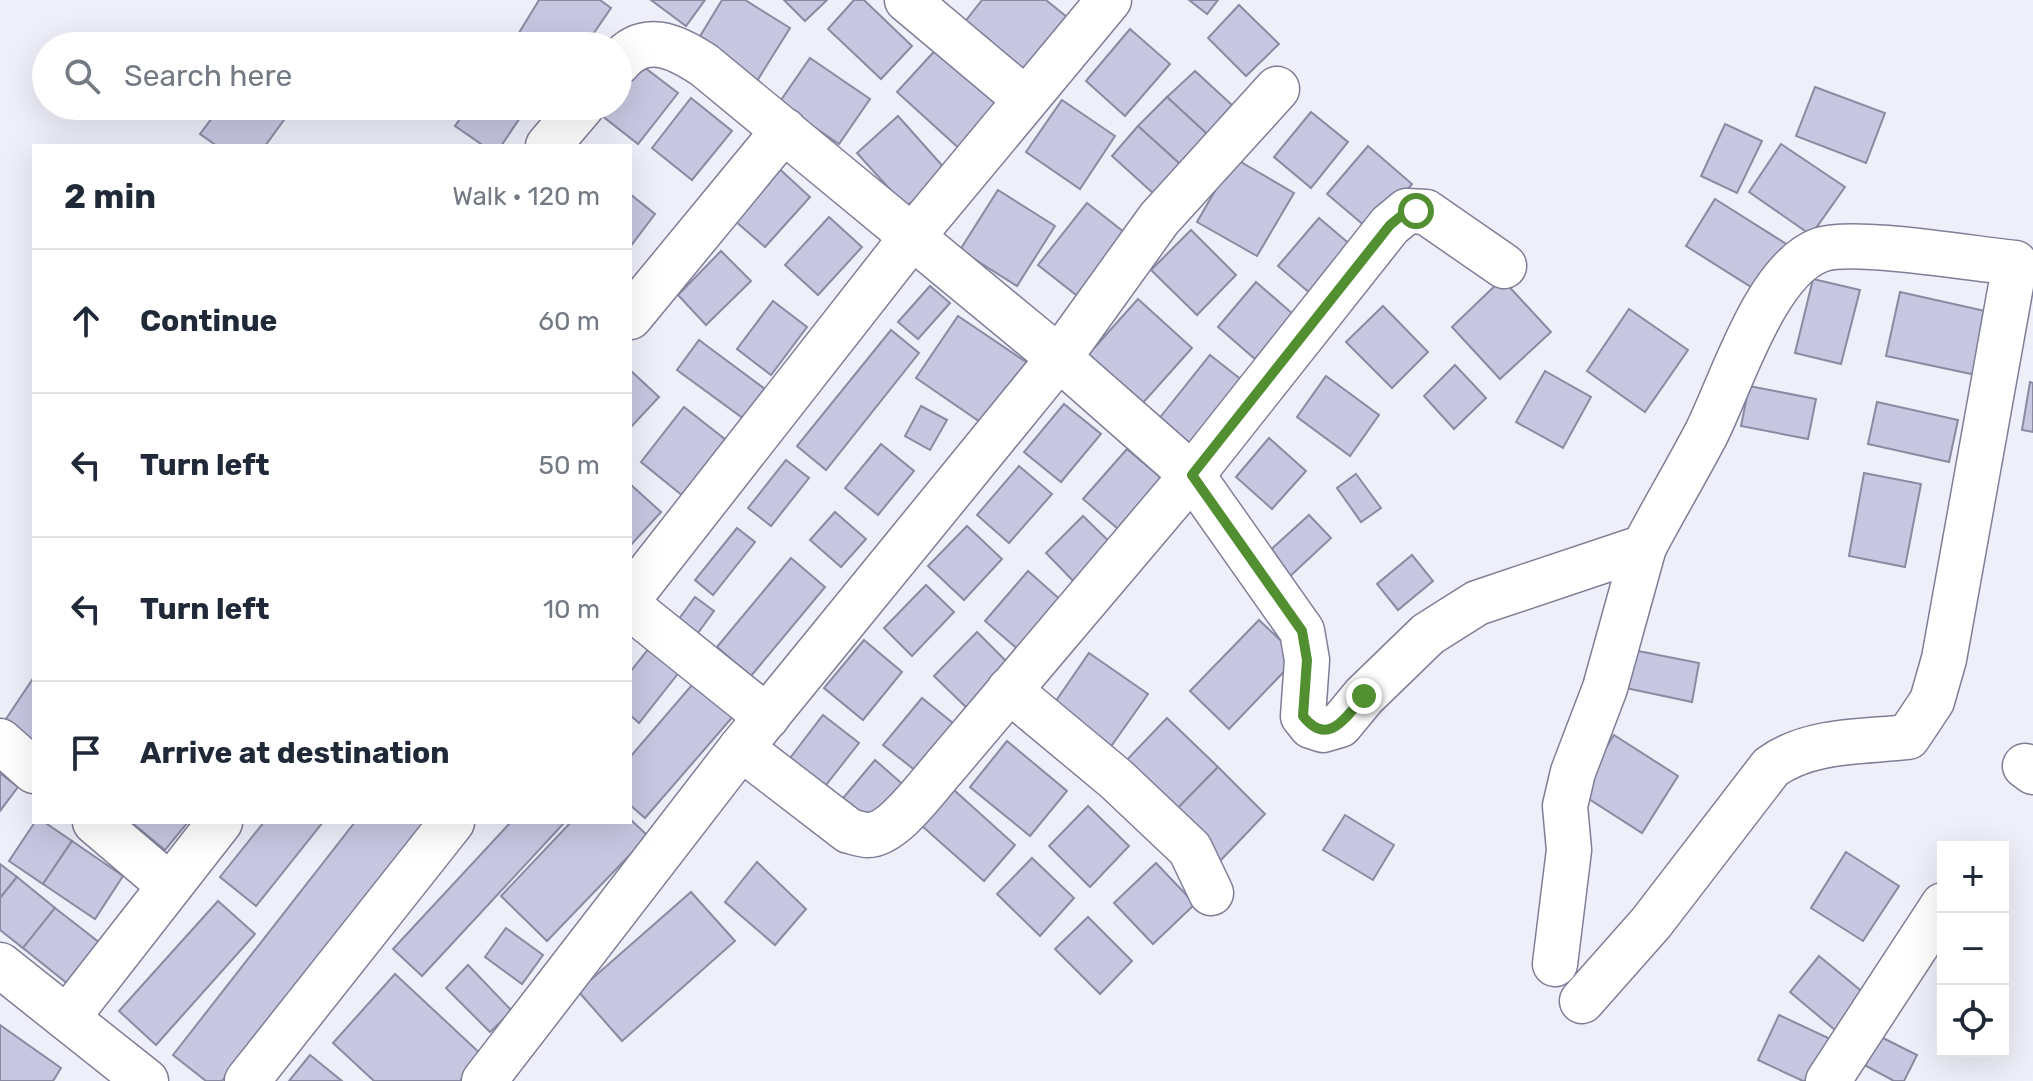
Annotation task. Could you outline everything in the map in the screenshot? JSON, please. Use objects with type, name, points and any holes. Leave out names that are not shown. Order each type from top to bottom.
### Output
[{"type":"street","points":[[907,0],[1025,99]]},
{"type":"street","points":[[632,594],[912,237],[1109,0]]},
{"type":"street","points":[[632,50],[645,44],[664,43],[681,49],[784,130],[1059,358],[1192,475],[1302,631],[1307,660],[1303,716],[1311,726],[1323,730],[1340,725],[1364,696],[1428,634],[1477,603],[1644,547]]},
{"type":"street","points":[[484,1081],[754,732],[1059,358],[1159,219],[1277,89]]},
{"type":"street","points":[[550,144],[570,120]]},
{"type":"street","points":[[632,315],[784,130]]},
{"type":"street","points":[[632,609],[849,831],[869,836],[902,816],[1192,475],[1390,225],[1407,211],[1426,212],[1504,266]]},
{"type":"street","points":[[1555,964],[1569,850],[1565,806],[1573,772],[1605,688],[1644,547],[1706,433],[1773,295],[1794,267],[1819,250],[1850,246],[2024,264],[1944,659],[1932,701],[1908,737],[1808,748],[1790,753],[1771,767],[1651,923],[1582,1001]]},
{"type":"street","points":[[1009,690],[1116,779],[1190,849],[1211,893]]},
{"type":"street","points":[[0,741],[32,769]]},
{"type":"street","points":[[97,824],[169,885]]},
{"type":"street","points":[[67,1018],[218,824]]},
{"type":"street","points":[[247,1081],[450,824]]},
{"type":"street","points":[[1828,1081],[1938,913]]},
{"type":"street","points":[[0,965],[146,1081]]},
{"type":"building","points":[[539,0],[600,0],[611,8],[595,32],[520,32]]},
{"type":"building","points":[[651,0],[705,0],[686,26]]},
{"type":"building","points":[[722,0],[745,0],[790,28],[757,81],[696,43]]},
{"type":"building","points":[[784,0],[827,0],[805,21]]},
{"type":"building","points":[[854,0],[864,0],[912,46],[881,79],[828,29]]},
{"type":"building","points":[[982,0],[1046,0],[1073,22],[1026,81],[960,28]]},
{"type":"building","points":[[1189,0],[1218,0],[1207,14]]},
{"type":"building","points":[[1239,5],[1279,44],[1246,76],[1208,38]]},
{"type":"building","points":[[1130,29],[1170,64],[1125,116],[1086,81]]},
{"type":"building","points":[[941,44],[1006,103],[962,151],[897,92]]},
{"type":"building","points":[[810,58],[870,99],[839,144],[779,103]]},
{"type":"building","points":[[640,64],[678,93],[638,144],[607,120],[632,120],[632,75]]},
{"type":"building","points":[[1195,71],[1232,105],[1207,134],[1167,97]]},
{"type":"building","points":[[1815,87],[1885,113],[1866,163],[1796,136]]},
{"type":"building","points":[[1167,97],[1207,134],[1180,164],[1138,126]]},
{"type":"building","points":[[691,98],[732,131],[692,180],[652,148]]},
{"type":"building","points":[[1062,100],[1115,136],[1080,189],[1026,152]]},
{"type":"building","points":[[1311,112],[1348,142],[1311,188],[1274,157]]},
{"type":"building","points":[[898,116],[947,171],[906,207],[857,153]]},
{"type":"building","points":[[210,120],[284,120],[266,144],[214,144],[200,134]]},
{"type":"building","points":[[459,120],[519,120],[502,144],[481,144],[455,126]]},
{"type":"building","points":[[1725,124],[1762,141],[1737,193],[1701,176]]},
{"type":"building","points":[[1138,126],[1180,164],[1154,194],[1112,156]]},
{"type":"building","points":[[1781,144],[1845,187],[1811,235],[1749,192]]},
{"type":"building","points":[[1368,146],[1412,184],[1372,232],[1327,194]]},
{"type":"building","points":[[1234,158],[1294,193],[1257,256],[1197,222]]},
{"type":"building","points":[[773,163],[810,197],[765,247],[727,214]]},
{"type":"building","points":[[998,190],[1055,226],[1017,286],[960,250]]},
{"type":"building","points":[[632,196],[655,214],[632,244]]},
{"type":"building","points":[[1715,199],[1788,245],[1759,292],[1686,246]]},
{"type":"building","points":[[1087,203],[1129,236],[1080,298],[1038,265]]},
{"type":"building","points":[[829,217],[862,247],[818,295],[785,265]]},
{"type":"building","points":[[1319,218],[1358,251],[1317,299],[1278,266]]},
{"type":"building","points":[[1191,230],[1236,275],[1197,315],[1151,270]]},
{"type":"building","points":[[721,251],[751,281],[706,325],[678,295]]},
{"type":"building","points":[[1502,279],[1551,332],[1500,379],[1452,327]]},
{"type":"building","points":[[1813,279],[1860,290],[1841,364],[1795,353]]},
{"type":"building","points":[[1256,282],[1293,314],[1255,359],[1218,327]]},
{"type":"building","points":[[930,286],[950,303],[918,339],[898,322]]},
{"type":"building","points":[[1900,292],[1994,313],[1981,376],[1886,356]]},
{"type":"building","points":[[1138,299],[1192,348],[1141,405],[1087,356]]},
{"type":"building","points":[[773,301],[807,327],[771,375],[737,349]]},
{"type":"building","points":[[1383,306],[1428,352],[1392,388],[1346,342]]},
{"type":"building","points":[[1629,309],[1688,350],[1645,412],[1587,371]]},
{"type":"building","points":[[958,316],[1032,366],[989,428],[916,378]]},
{"type":"building","points":[[891,330],[919,353],[826,470],[797,446]]},
{"type":"building","points":[[699,340],[765,389],[744,419],[677,370]]},
{"type":"building","points":[[1210,355],[1248,385],[1197,451],[1158,420]]},
{"type":"building","points":[[1455,365],[1486,398],[1454,429],[1424,396]]},
{"type":"building","points":[[1545,371],[1591,397],[1563,448],[1516,422]]},
{"type":"building","points":[[632,372],[659,397],[632,426]]},
{"type":"building","points":[[1326,376],[1379,415],[1350,456],[1297,417]]},
{"type":"building","points":[[2030,382],[2033,383],[2033,432],[2022,430]]},
{"type":"building","points":[[1749,386],[1816,399],[1808,439],[1741,426]]},
{"type":"building","points":[[1877,402],[1958,420],[1949,462],[1868,444]]},
{"type":"building","points":[[1064,404],[1101,434],[1061,482],[1024,452]]},
{"type":"building","points":[[921,406],[947,420],[930,450],[905,436]]},
{"type":"building","points":[[684,407],[726,440],[683,496],[641,462]]},
{"type":"building","points":[[1269,438],[1306,471],[1272,509],[1236,477]]},
{"type":"building","points":[[881,444],[914,471],[878,515],[845,488]]},
{"type":"building","points":[[1127,449],[1174,489],[1131,540],[1083,499]]},
{"type":"building","points":[[786,460],[809,478],[771,526],[748,508]]},
{"type":"building","points":[[1019,466],[1052,494],[1009,543],[977,515]]},
{"type":"building","points":[[1864,473],[1921,484],[1905,567],[1849,556]]},
{"type":"building","points":[[1356,474],[1381,508],[1361,522],[1337,488]]},
{"type":"building","points":[[632,486],[661,512],[632,544]]},
{"type":"building","points":[[835,512],[866,539],[841,567],[810,540]]},
{"type":"building","points":[[1309,515],[1331,538],[1287,579],[1265,555]]},
{"type":"building","points":[[1083,516],[1121,553],[1083,591],[1046,553]]},
{"type":"building","points":[[967,526],[1002,559],[964,600],[928,566]]},
{"type":"building","points":[[737,528],[755,542],[713,595],[695,580]]},
{"type":"building","points":[[1412,555],[1433,581],[1398,610],[1377,584]]},
{"type":"building","points":[[791,558],[825,587],[751,676],[717,647]]},
{"type":"building","points":[[1028,571],[1071,609],[1028,658],[985,621]]},
{"type":"building","points":[[926,585],[954,612],[912,656],[884,628]]},
{"type":"building","points":[[695,597],[714,611],[692,641],[673,627]]},
{"type":"building","points":[[1259,620],[1298,657],[1229,729],[1190,691]]},
{"type":"building","points":[[977,632],[1015,670],[973,714],[934,676]]},
{"type":"building","points":[[864,640],[902,672],[863,720],[824,688]]},
{"type":"building","points":[[654,642],[684,666],[639,723],[632,717],[632,670]]},
{"type":"building","points":[[1628,649],[1699,663],[1692,702],[1621,687]]},
{"type":"building","points":[[1089,653],[1148,694],[1107,752],[1049,711]]},
{"type":"building","points":[[704,671],[742,706],[645,818],[632,807],[632,755]]},
{"type":"building","points":[[32,680],[32,741],[4,722]]},
{"type":"building","points":[[922,698],[959,728],[921,775],[883,745]]},
{"type":"building","points":[[823,715],[859,743],[822,790],[787,762]]},
{"type":"building","points":[[1167,718],[1218,767],[1172,814],[1122,765]]},
{"type":"building","points":[[1614,735],[1678,776],[1642,833],[1578,792]]},
{"type":"building","points":[[1007,741],[1067,791],[1030,836],[970,787]]},
{"type":"building","points":[[875,760],[907,788],[871,830],[839,803]]},
{"type":"building","points":[[1218,767],[1265,814],[1220,861],[1172,814]]},
{"type":"building","points":[[0,773],[18,787],[0,811]]},
{"type":"building","points":[[954,790],[1015,845],[984,881],[922,826]]},
{"type":"building","points":[[1088,806],[1129,846],[1090,887],[1049,846]]},
{"type":"building","points":[[1345,815],[1394,845],[1373,880],[1323,850]]},
{"type":"building","points":[[632,821],[648,836],[547,941],[501,896],[569,824],[632,824]]},
{"type":"building","points":[[34,824],[47,824],[72,841],[43,884],[9,861]]},
{"type":"building","points":[[133,824],[186,824],[165,850]]},
{"type":"building","points":[[262,824],[321,824],[256,906],[220,877]]},
{"type":"building","points":[[353,824],[422,824],[222,1081],[206,1081],[173,1055]]},
{"type":"building","points":[[509,824],[563,824],[422,976],[393,949]]},
{"type":"building","points":[[72,841],[123,876],[95,919],[43,884]]},
{"type":"building","points":[[1846,852],[1899,886],[1863,941],[1811,908]]},
{"type":"building","points":[[1032,858],[1074,898],[1040,936],[997,894]]},
{"type":"building","points":[[757,862],[806,909],[775,945],[725,902]]},
{"type":"building","points":[[1156,863],[1195,904],[1153,944],[1114,903]]},
{"type":"building","points":[[0,864],[17,877],[0,898]]},
{"type":"building","points":[[17,877],[55,908],[23,948],[0,930],[0,898]]},
{"type":"building","points":[[691,892],[735,941],[622,1041],[578,991]]},
{"type":"building","points":[[218,901],[255,934],[156,1045],[119,1011]]},
{"type":"building","points":[[55,908],[100,943],[68,984],[23,948]]},
{"type":"building","points":[[1088,917],[1132,961],[1100,994],[1055,949]]},
{"type":"building","points":[[506,928],[543,955],[522,984],[485,957]]},
{"type":"building","points":[[1819,956],[1865,994],[1835,1030],[1790,992]]},
{"type":"building","points":[[468,965],[512,1011],[490,1032],[446,988]]},
{"type":"building","points":[[395,974],[483,1056],[460,1081],[374,1081],[333,1043]]},
{"type":"building","points":[[1779,1015],[1841,1044],[1824,1081],[1803,1081],[1758,1060]]},
{"type":"building","points":[[0,1025],[61,1068],[53,1081],[0,1081]]},
{"type":"building","points":[[1869,1031],[1917,1055],[1904,1081],[1894,1081],[1855,1060]]},
{"type":"building","points":[[310,1055],[342,1081],[289,1081]]},
{"type":"route","points":[[1364,696],[1340,725],[1323,730],[1311,726],[1303,716],[1307,660],[1302,631],[1274,587],[1192,475],[1390,225],[1407,211],[1416,211]]}]
